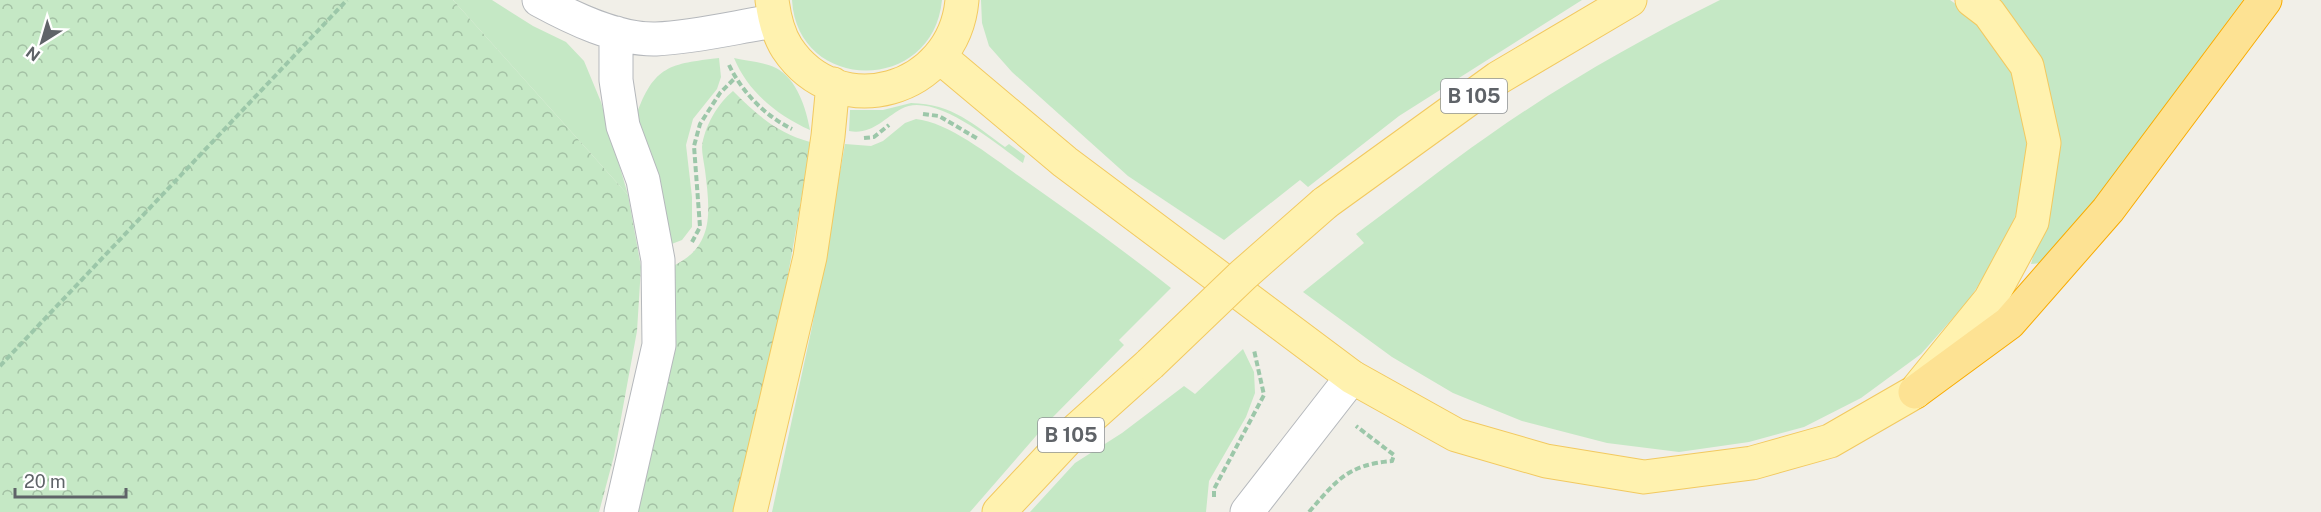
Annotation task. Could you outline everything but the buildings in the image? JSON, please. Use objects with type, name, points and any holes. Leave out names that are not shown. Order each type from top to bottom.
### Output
[{"type":"highway","points":[[1915,393],[2009,323],[2108,210],[2265,0]]},
{"type":"main road","points":[[773,10],[787,48],[807,70],[833,84],[856,90],[879,90],[902,84],[923,73],[940,57],[953,37],[961,14],[962,0]]},
{"type":"main road","name":"B 105","points":[[999,512],[1073,433],[1325,203],[1498,78],[1630,0]]},
{"type":"main road","points":[[940,57],[1065,162],[1352,377],[1456,435],[1546,461],[1644,477],[1752,463],[1830,441],[1915,393],[1990,300],[2032,222],[2044,143],[2027,66],[1989,13],[1972,0]]},
{"type":"main road","points":[[750,512],[810,257],[828,136],[833,84]]},
{"type":"street","points":[[539,0],[569,17],[616,33],[655,39],[773,10]]},
{"type":"street","points":[[616,33],[616,80],[623,126],[643,180],[658,260],[659,345],[621,512]]},
{"type":"street","points":[[1247,512],[1352,377]]},
{"type":"path","points":[[0,366],[347,0]]},
{"type":"path","points":[[658,260],[671,258],[692,243],[700,227],[694,146],[700,124],[720,93],[735,78],[762,109],[779,123],[796,131],[855,140],[874,137],[897,118]]},
{"type":"path","points":[[915,112],[939,116],[981,141]]},
{"type":"path","points":[[1214,500],[1214,489],[1264,395],[1254,349]]},
{"type":"green space","points":[[0,0],[453,0],[628,195],[641,267],[637,331],[614,456],[599,512],[0,512]]},
{"type":"green space","points":[[453,0],[492,0],[533,26],[566,42],[584,61],[601,102],[628,195]]},
{"type":"green space","points":[[792,0],[942,0],[933,31],[915,53],[892,66],[866,70],[839,66],[816,53],[800,31]]},
{"type":"green space","points":[[981,0],[1582,0],[1399,116],[1308,187],[1300,180],[1224,240],[1128,176],[1012,72],[989,46],[982,23]]},
{"type":"green space","points":[[1720,0],[1950,0],[1973,16],[2012,71],[2027,125],[2026,187],[2005,243],[1969,300],[1921,354],[1861,398],[1804,427],[1749,442],[1679,452],[1607,443],[1522,421],[1453,393],[1392,357],[1303,292],[1364,243],[1356,234],[1488,136],[1601,64]]},
{"type":"green space","points":[[1990,0],[2243,0],[2049,262],[2031,264],[2054,176]]},
{"type":"green space","points":[[719,58],[721,77],[717,89],[693,119],[686,145],[692,197],[692,227],[682,240],[669,245],[636,116],[650,86],[666,70],[688,62]]},
{"type":"green space","points":[[734,58],[766,64],[776,68],[790,79],[799,95],[810,130],[775,110],[755,92]]},
{"type":"green space","points":[[733,91],[777,128],[810,142],[787,282],[739,512],[637,512],[658,421],[669,359],[674,297],[673,266],[687,258],[703,238],[707,226],[708,199],[702,150],[703,139],[713,116]]},
{"type":"green space","points":[[911,103],[926,104],[951,111],[1005,147],[1009,144],[1025,156],[1023,163],[965,122],[930,107],[915,105],[901,109],[864,131],[849,131],[850,110],[883,110]]},
{"type":"green space","points":[[916,119],[943,127],[972,143],[1098,232],[1171,288],[1119,340],[1124,345],[1049,421],[970,512],[772,512],[812,327],[845,144],[871,146],[883,141],[905,123]]},
{"type":"green space","points":[[1243,349],[1254,372],[1255,393],[1246,417],[1209,481],[1206,512],[1030,512],[1075,463],[1122,433],[1184,386],[1195,394]]}]
